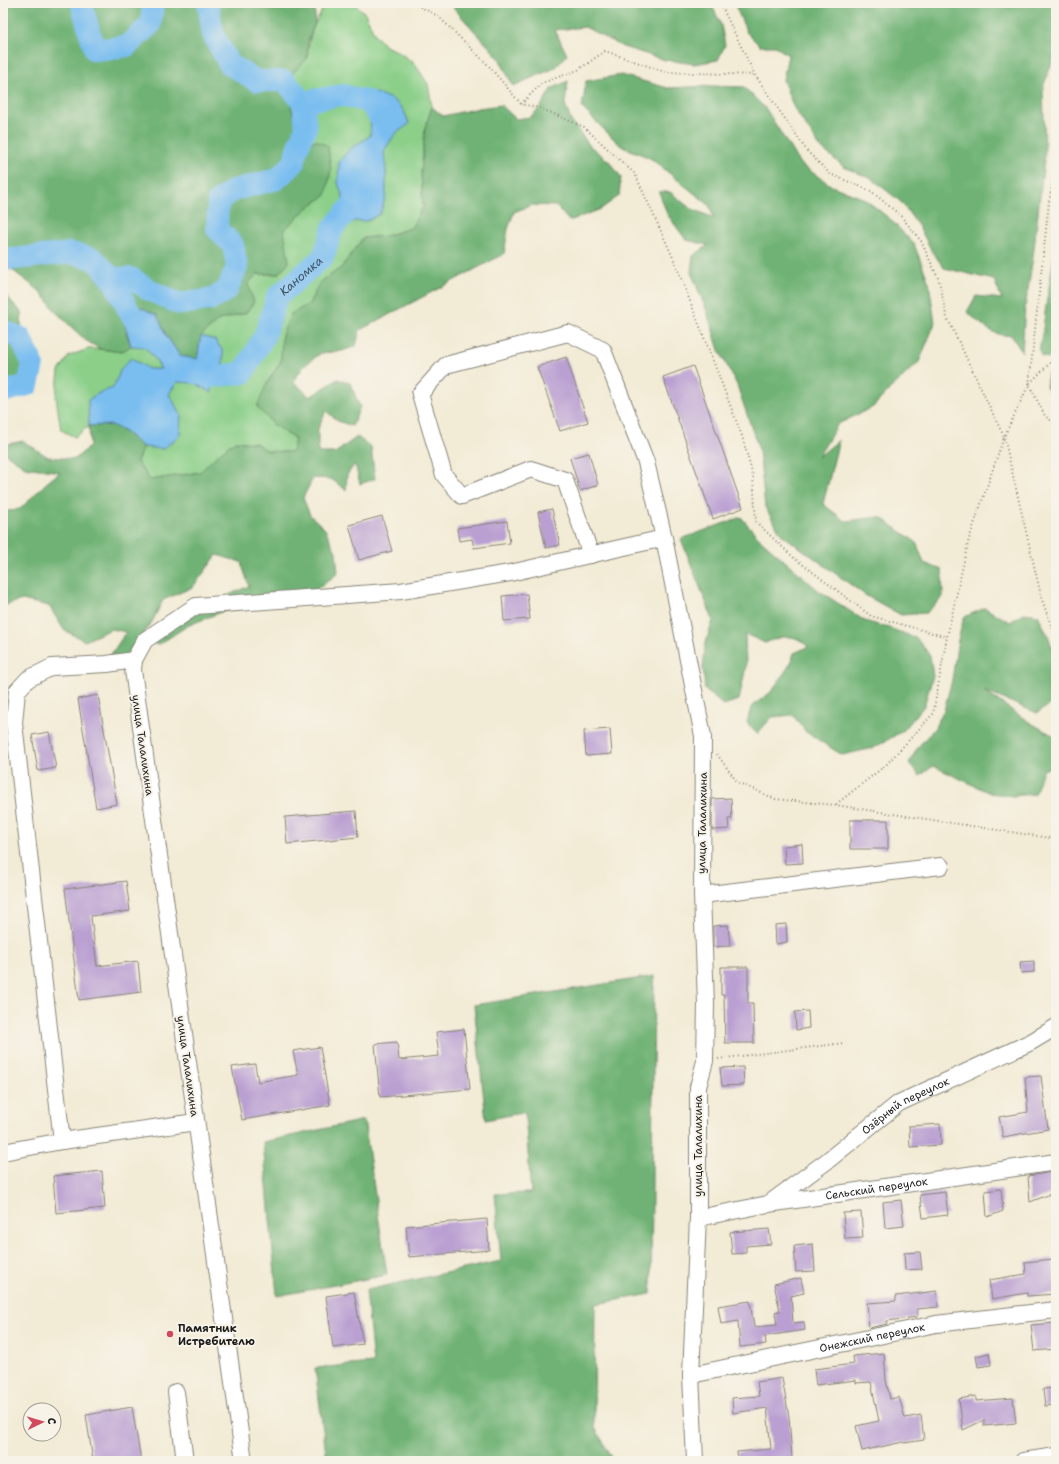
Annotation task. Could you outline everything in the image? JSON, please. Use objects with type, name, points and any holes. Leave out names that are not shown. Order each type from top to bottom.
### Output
[{"type":"street","name":"улица Талалихина","points":[[591,555],[565,480],[531,469],[462,496],[444,476],[420,394],[446,365],[568,333],[603,350],[646,462],[664,538],[703,736],[702,895],[706,1004],[705,1061],[698,1087],[698,1218],[691,1375],[695,1461]]},
{"type":"street","points":[[62,1141],[14,723],[17,691],[28,679],[52,667],[107,664],[133,665],[145,640],[196,606],[401,591],[510,573],[664,538]]},
{"type":"street","name":"улица Талалихина","points":[[133,665],[244,1461]]},
{"type":"street","points":[[702,895],[941,866]]},
{"type":"street","name":"Озёрный переулок","points":[[768,1204],[827,1161],[899,1103],[1031,1042],[1056,1027]]},
{"type":"street","points":[[3,1152],[62,1141],[196,1122]]},
{"type":"street","name":"Сельский переулок","points":[[698,1218],[768,1204],[1056,1162]]},
{"type":"street","name":"Онежский переулок","points":[[691,1375],[936,1324],[1056,1310]]},
{"type":"street","points":[[176,1392],[185,1461]]},
{"type":"street","points":[[1023,1461],[1056,1456]]},
{"type":"path","points":[[413,3],[438,16],[488,65],[521,104],[540,108],[584,127],[635,174],[675,262],[742,436],[753,476],[756,522],[794,558],[871,616],[947,638]]},
{"type":"path","points":[[720,3],[754,75],[807,151],[830,174],[871,191],[900,215],[921,241],[939,280],[946,315],[1004,437],[1042,600],[1056,638]]},
{"type":"path","points":[[521,104],[542,83],[578,70],[605,51],[665,72],[754,75]]},
{"type":"path","points":[[1056,72],[1054,77],[1056,148]]},
{"type":"path","points":[[1056,165],[1049,202],[1030,384],[1045,416],[1056,424]]},
{"type":"path","points":[[835,805],[886,765],[933,714],[947,638],[969,539],[1004,437],[1030,384],[1056,357]]},
{"type":"path","points":[[716,753],[737,782],[775,799],[835,805],[1056,840]]},
{"type":"path","points":[[705,1061],[844,1043]]},
{"type":"green space","points":[[3,3],[315,3],[315,22],[308,41],[307,59],[285,81],[280,90],[290,102],[297,128],[297,149],[316,140],[328,146],[331,170],[326,195],[307,208],[284,230],[289,262],[278,274],[257,274],[248,284],[254,302],[246,313],[219,320],[201,336],[197,359],[180,356],[166,335],[157,315],[126,332],[131,346],[121,352],[100,349],[85,340],[56,312],[41,292],[3,263]]},
{"type":"green space","points":[[326,3],[353,3],[365,13],[375,35],[385,46],[397,51],[414,63],[428,84],[432,107],[425,128],[421,173],[423,207],[411,228],[385,236],[363,238],[341,268],[320,282],[309,304],[291,314],[282,335],[281,361],[266,385],[274,425],[295,439],[292,453],[268,451],[255,443],[235,441],[200,472],[150,480],[137,462],[89,426],[75,437],[61,430],[56,397],[59,371],[69,356],[88,349],[121,352],[126,332],[201,336],[219,320],[246,313],[248,284],[257,274],[278,274],[284,230],[307,208],[326,195],[316,140],[297,149],[297,128],[280,90],[285,81],[307,59],[309,43],[313,30]]},
{"type":"green space","points":[[449,3],[711,3],[721,25],[725,45],[718,60],[694,64],[665,60],[623,47],[585,27],[555,30],[567,55],[555,68],[513,86],[499,58]]},
{"type":"green space","points":[[734,3],[1056,3],[1056,52],[1043,87],[1045,151],[1033,257],[1025,308],[1022,352],[1011,335],[993,332],[967,312],[976,296],[1002,299],[994,280],[944,268],[932,251],[919,227],[901,202],[872,179],[844,167],[820,147],[794,108],[783,80],[788,55],[775,46],[760,46],[747,33]]},
{"type":"green space","points":[[621,75],[668,88],[713,86],[744,87],[766,109],[800,164],[832,186],[865,199],[890,219],[914,244],[929,283],[935,323],[919,362],[873,407],[838,424],[818,457],[839,440],[823,504],[845,521],[880,517],[916,542],[924,563],[942,570],[943,597],[926,613],[901,615],[865,595],[781,534],[765,507],[759,450],[737,385],[719,350],[706,309],[691,272],[693,256],[708,245],[686,240],[667,214],[659,192],[670,192],[690,208],[714,218],[709,205],[650,158],[621,146],[582,108],[586,81]]},
{"type":"green space","points":[[568,81],[565,104],[571,121],[590,146],[610,162],[621,177],[619,196],[601,209],[569,221],[556,206],[532,205],[514,212],[508,229],[504,254],[360,330],[356,346],[342,351],[321,353],[305,365],[293,381],[310,397],[338,379],[350,383],[360,407],[352,426],[338,421],[326,411],[318,429],[318,453],[335,453],[357,437],[371,447],[375,479],[360,484],[355,464],[347,475],[346,490],[331,479],[313,478],[303,498],[310,515],[325,529],[336,552],[338,573],[323,585],[303,597],[221,612],[187,626],[158,645],[151,642],[222,598],[249,586],[241,562],[217,555],[193,587],[163,600],[152,622],[138,642],[121,659],[110,656],[126,632],[111,629],[85,641],[64,630],[49,606],[22,600],[3,606],[3,512],[20,509],[44,485],[60,472],[25,467],[3,452],[3,445],[23,441],[48,457],[75,459],[90,446],[89,426],[112,425],[125,432],[143,447],[137,462],[150,480],[200,472],[235,441],[255,443],[268,451],[292,452],[295,439],[274,425],[257,407],[266,385],[281,361],[282,335],[291,314],[309,304],[320,282],[341,268],[363,238],[385,236],[411,228],[423,207],[421,173],[425,128],[432,107],[443,116],[501,105],[516,119],[530,117],[540,108],[551,89]]},
{"type":"green space","points":[[1056,246],[1056,352],[1048,358],[1041,356],[1040,346]]},
{"type":"green space","points":[[3,292],[22,313],[20,337],[33,364],[28,385],[3,392]]},
{"type":"green space","points":[[1056,366],[1056,400],[1046,387],[1048,373]]},
{"type":"green space","points":[[741,517],[761,540],[818,590],[865,621],[916,638],[930,655],[933,676],[924,706],[904,730],[874,748],[842,755],[806,732],[793,715],[772,717],[757,734],[747,723],[751,707],[771,692],[791,663],[794,653],[808,647],[803,642],[793,637],[782,637],[765,643],[745,634],[746,666],[739,700],[723,705],[705,690],[703,669],[705,645],[713,620],[681,539]]},
{"type":"green space","points":[[985,608],[1010,622],[1024,613],[1038,615],[1049,638],[1056,659],[1056,701],[1037,713],[984,691],[1029,722],[1056,737],[1056,766],[1043,770],[1035,794],[1013,796],[990,793],[933,766],[920,776],[909,763],[918,747],[934,729],[944,710],[952,680],[958,640],[964,617]]},
{"type":"green space","points":[[654,976],[651,1294],[595,1304],[594,1425],[613,1461],[327,1461],[315,1368],[373,1363],[366,1290],[501,1261],[495,1194],[531,1193],[525,1112],[486,1120],[474,1005]]},
{"type":"green space","points":[[364,1120],[387,1275],[277,1296],[263,1142]]},
{"type":"water","points":[[372,92],[396,102],[403,110],[409,124],[395,134],[384,151],[386,196],[380,214],[366,221],[356,221],[333,228],[341,211],[343,197],[338,183],[339,162],[350,149],[370,136],[369,115],[356,98]]},
{"type":"water","points":[[142,308],[157,315],[166,335],[180,356],[197,359],[201,336],[215,340],[223,351],[223,366],[211,377],[212,393],[195,383],[177,382],[169,394],[181,415],[180,435],[163,449],[143,447],[125,432],[112,425],[89,426],[88,400],[99,393],[113,388],[121,369],[131,358],[149,369],[161,369],[156,360],[145,347],[131,346],[123,318],[129,311]]},
{"type":"building","points":[[566,357],[588,422],[560,431],[537,367]]},
{"type":"building","points":[[693,366],[743,508],[713,519],[663,377]]},
{"type":"building","points":[[589,453],[598,485],[580,491],[570,458]]},
{"type":"building","points":[[552,509],[560,545],[546,548],[538,512]]},
{"type":"building","points":[[382,516],[392,551],[359,560],[349,525]]},
{"type":"building","points":[[507,521],[510,543],[474,548],[472,539],[459,541],[457,528]]},
{"type":"building","points":[[527,594],[530,619],[504,621],[502,596]]},
{"type":"building","points":[[98,695],[117,804],[96,808],[78,699]]},
{"type":"building","points":[[610,729],[612,754],[586,756],[584,731]]},
{"type":"building","points":[[49,732],[56,768],[38,771],[32,735]]},
{"type":"building","points":[[731,798],[732,819],[728,819],[729,829],[712,830],[712,799]]},
{"type":"building","points":[[356,811],[358,837],[287,844],[285,817]]},
{"type":"building","points":[[850,820],[888,820],[888,849],[850,849]]},
{"type":"building","points":[[802,844],[803,863],[785,864],[784,846]]},
{"type":"building","points":[[126,881],[130,911],[91,916],[97,966],[138,961],[141,992],[79,1000],[65,889]]},
{"type":"building","points":[[786,924],[787,942],[776,944],[775,925]]},
{"type":"building","points":[[728,925],[730,946],[713,947],[713,926]]},
{"type":"building","points":[[1034,961],[1034,972],[1021,973],[1020,962]]},
{"type":"building","points":[[721,967],[748,967],[748,1003],[753,1003],[754,1043],[725,1043],[724,995],[721,995]]},
{"type":"building","points":[[808,1011],[809,1028],[796,1030],[795,1012]]},
{"type":"building","points":[[464,1029],[470,1089],[380,1097],[375,1044],[397,1042],[399,1060],[439,1056],[436,1032]]},
{"type":"building","points":[[320,1047],[330,1105],[242,1120],[232,1067],[255,1064],[258,1082],[298,1075],[293,1051]]},
{"type":"building","points":[[743,1067],[744,1085],[722,1086],[720,1068]]},
{"type":"building","points":[[1041,1076],[1048,1129],[1003,1137],[999,1117],[1028,1112],[1025,1077]]},
{"type":"building","points":[[940,1124],[941,1145],[910,1147],[909,1126]]},
{"type":"building","points":[[102,1171],[105,1208],[56,1213],[53,1176]]},
{"type":"building","points":[[1052,1172],[1053,1193],[1030,1202],[1028,1176]]},
{"type":"building","points":[[1001,1189],[1003,1211],[987,1217],[985,1191]]},
{"type":"building","points":[[945,1192],[948,1215],[923,1218],[920,1195]]},
{"type":"building","points":[[901,1200],[904,1226],[885,1228],[883,1202]]},
{"type":"building","points":[[861,1212],[863,1238],[845,1239],[843,1213]]},
{"type":"building","points":[[487,1219],[489,1250],[409,1257],[406,1226]]},
{"type":"building","points":[[769,1229],[771,1244],[746,1246],[746,1253],[732,1254],[730,1232]]},
{"type":"building","points":[[813,1244],[815,1271],[796,1272],[794,1246]]},
{"type":"building","points":[[920,1252],[922,1269],[905,1270],[904,1253]]},
{"type":"building","points":[[1053,1259],[1056,1294],[1027,1296],[1027,1293],[992,1299],[989,1280],[1026,1274],[1025,1262]]},
{"type":"building","points":[[801,1278],[804,1293],[791,1296],[793,1323],[804,1322],[805,1330],[765,1336],[766,1344],[740,1347],[738,1321],[721,1324],[718,1306],[750,1301],[754,1327],[777,1325],[775,1312],[780,1311],[774,1284]]},
{"type":"building","points":[[937,1291],[938,1307],[917,1309],[917,1317],[887,1321],[887,1324],[869,1328],[867,1303],[896,1301],[896,1296]]},
{"type":"building","points":[[354,1292],[363,1344],[333,1348],[326,1296]]},
{"type":"building","points":[[1056,1323],[1056,1349],[1034,1351],[1031,1325]]},
{"type":"building","points":[[884,1353],[886,1380],[890,1399],[899,1397],[905,1418],[921,1415],[924,1440],[903,1442],[862,1451],[856,1426],[879,1421],[871,1382],[856,1383],[856,1380],[816,1385],[814,1369],[854,1364],[853,1356]]},
{"type":"building","points":[[989,1353],[991,1365],[978,1367],[976,1356]]},
{"type":"building","points":[[782,1378],[789,1417],[792,1458],[761,1461],[738,1461],[737,1452],[771,1449],[767,1408],[733,1413],[732,1398],[759,1396],[757,1382]]},
{"type":"building","points":[[1056,1388],[1056,1405],[1045,1406],[1043,1389]]},
{"type":"building","points":[[976,1396],[976,1401],[1013,1398],[1016,1423],[984,1426],[984,1420],[963,1430],[959,1399]]},
{"type":"building","points":[[132,1407],[141,1461],[93,1461],[86,1415]]},
{"type":"waterway","name":"Каномка","points":[[81,3],[95,50],[127,46],[151,24],[153,3]]},
{"type":"waterway","name":"Каномка","points":[[3,260],[71,253],[94,259],[112,278],[131,278],[151,291],[180,304],[213,299],[227,290],[237,267],[233,245],[217,229],[218,201],[234,190],[277,179],[294,163],[297,149],[306,128],[303,102],[285,81],[257,81],[229,64],[213,34],[208,3]]},
{"type":"waterway","name":"Каномка","points":[[303,102],[342,95],[369,102],[379,116]]},
{"type":"waterway","name":"Каномка","points":[[182,369],[211,377],[243,373],[265,335],[277,297],[323,257],[333,228],[352,205]]},
{"type":"waterway","name":"Каномка","points":[[112,278],[129,311],[145,336]]},
{"type":"waterway","name":"Каномка","points":[[3,331],[20,337],[33,364],[28,385],[3,392]]},
{"type":"place","name":"Памятник Истребителю","points":[[170,1334]]}]
